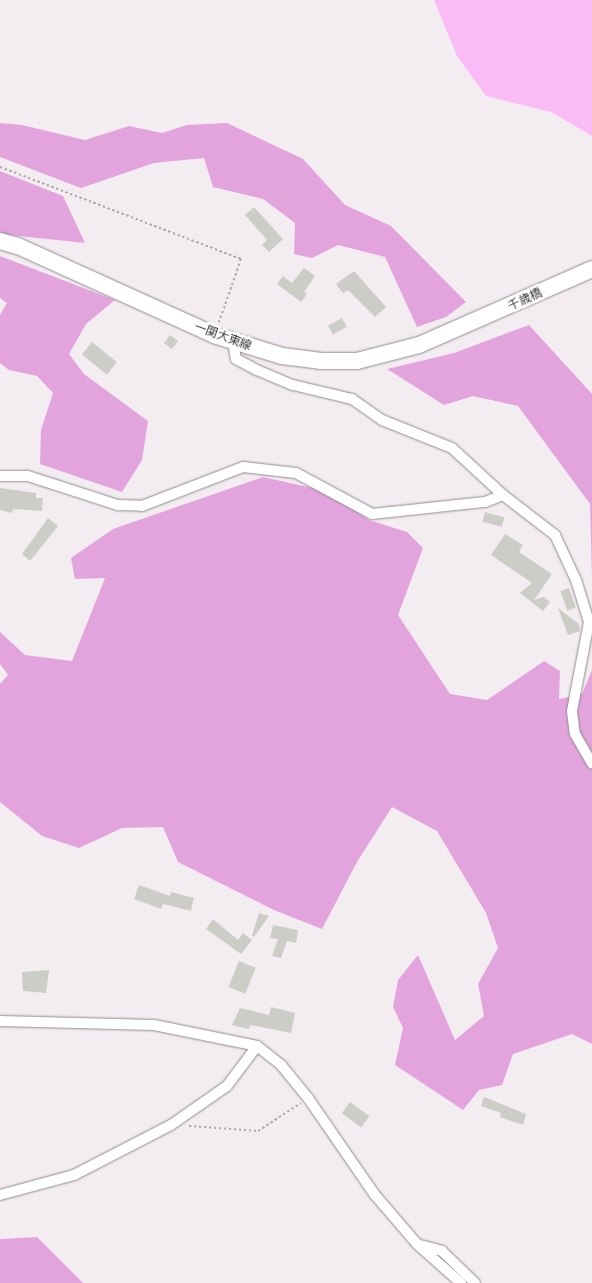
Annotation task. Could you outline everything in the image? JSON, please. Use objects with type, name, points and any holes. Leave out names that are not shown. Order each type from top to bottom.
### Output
[{"type":"main road","name":"一関大東線","points":[[0,242],[18,246],[214,335],[282,356],[357,361],[391,354],[458,329]]},
{"type":"main road","name":"千歳橋","points":[[458,329],[592,269]]},
{"type":"street","points":[[233,341],[236,359],[257,370],[292,385],[352,399],[382,420],[452,448],[504,495],[555,535],[576,580],[589,622],[572,710],[575,734],[592,763]]},
{"type":"street","points":[[0,476],[28,476],[93,499],[134,506],[142,506],[243,467],[296,473],[372,514],[485,502],[504,495]]},
{"type":"street","points":[[0,1021],[154,1025],[257,1046],[281,1065],[308,1098],[375,1196],[417,1244],[461,1283]]},
{"type":"street","points":[[0,1195],[74,1175],[171,1125],[227,1086],[257,1046]]},
{"type":"street","points":[[417,1244],[442,1251],[475,1283]]},
{"type":"path","points":[[0,167],[241,260],[214,335]]},
{"type":"path","points":[[171,1125],[258,1131],[308,1098]]},
{"type":"shaded area","points":[[434,0],[592,0],[592,136],[551,112],[486,96],[457,56]]},
{"type":"shaded area","points":[[0,123],[22,125],[85,140],[129,126],[162,133],[187,125],[227,123],[303,159],[345,205],[391,226],[466,302],[446,317],[417,327],[385,257],[338,245],[312,258],[294,254],[295,223],[263,199],[213,187],[204,158],[154,163],[81,188],[0,157]]},
{"type":"shaded area","points":[[0,171],[63,196],[85,243],[0,234]]},
{"type":"shaded area","points":[[0,256],[115,300],[86,324],[69,354],[84,374],[148,421],[142,460],[122,492],[40,464],[41,430],[53,393],[37,376],[9,370],[0,363],[0,315],[7,303],[0,298]]},
{"type":"shaded area","points":[[529,325],[592,394],[592,576],[590,504],[518,406],[473,396],[444,405],[387,369],[454,353]]},
{"type":"shaded area","points":[[263,477],[326,491],[369,520],[407,532],[423,548],[398,615],[450,694],[487,700],[544,661],[560,671],[559,699],[582,694],[592,670],[592,1044],[572,1034],[513,1054],[502,1085],[479,1090],[463,1110],[395,1065],[403,1028],[393,1007],[398,980],[418,955],[455,1040],[484,1016],[478,984],[498,948],[486,913],[437,831],[392,807],[357,862],[322,929],[274,910],[178,862],[163,827],[122,828],[79,848],[42,836],[0,802],[0,684],[8,675],[0,664],[0,632],[25,655],[72,661],[105,578],[75,579],[71,558],[113,529]]},
{"type":"shaded area","points":[[37,1237],[83,1283],[0,1283],[0,1239]]},
{"type":"building","points":[[254,207],[283,239],[269,252],[262,245],[267,240],[245,215]]},
{"type":"building","points":[[304,268],[315,276],[304,292],[307,294],[301,302],[277,284],[283,276],[292,283]]},
{"type":"building","points":[[354,271],[386,307],[375,317],[348,290],[343,293],[336,284]]},
{"type":"building","points":[[342,318],[347,327],[333,335],[328,326]]},
{"type":"building","points":[[170,335],[178,341],[172,349],[164,343]]},
{"type":"building","points":[[92,342],[117,362],[107,375],[82,354]]},
{"type":"building","points":[[0,488],[36,493],[36,498],[43,498],[42,511],[13,509],[12,513],[0,510]]},
{"type":"building","points":[[485,512],[504,517],[502,527],[482,522]]},
{"type":"building","points":[[48,518],[58,526],[30,561],[22,554]]},
{"type":"building","points":[[505,534],[523,545],[519,552],[552,574],[534,600],[544,597],[550,602],[543,611],[520,593],[532,583],[491,555]]},
{"type":"building","points":[[569,588],[576,608],[567,611],[560,591]]},
{"type":"building","points":[[558,608],[579,624],[580,631],[568,635]]},
{"type":"building","points":[[139,885],[170,896],[171,892],[194,898],[191,911],[163,904],[161,909],[134,899]]},
{"type":"building","points":[[259,913],[269,916],[254,937],[252,936]]},
{"type":"building","points":[[213,919],[238,940],[243,933],[252,940],[241,954],[206,929]]},
{"type":"building","points":[[273,925],[298,930],[296,943],[287,941],[281,958],[272,956],[278,939],[270,938]]},
{"type":"building","points":[[239,961],[256,968],[245,994],[229,987]]},
{"type":"building","points":[[49,970],[46,993],[23,991],[22,972]]},
{"type":"building","points":[[271,1007],[295,1013],[291,1033],[250,1025],[249,1029],[232,1025],[240,1008],[269,1015]]},
{"type":"building","points":[[484,1097],[526,1114],[523,1125],[500,1117],[501,1113],[481,1106]]},
{"type":"building","points":[[350,1102],[369,1116],[361,1127],[342,1113]]}]
